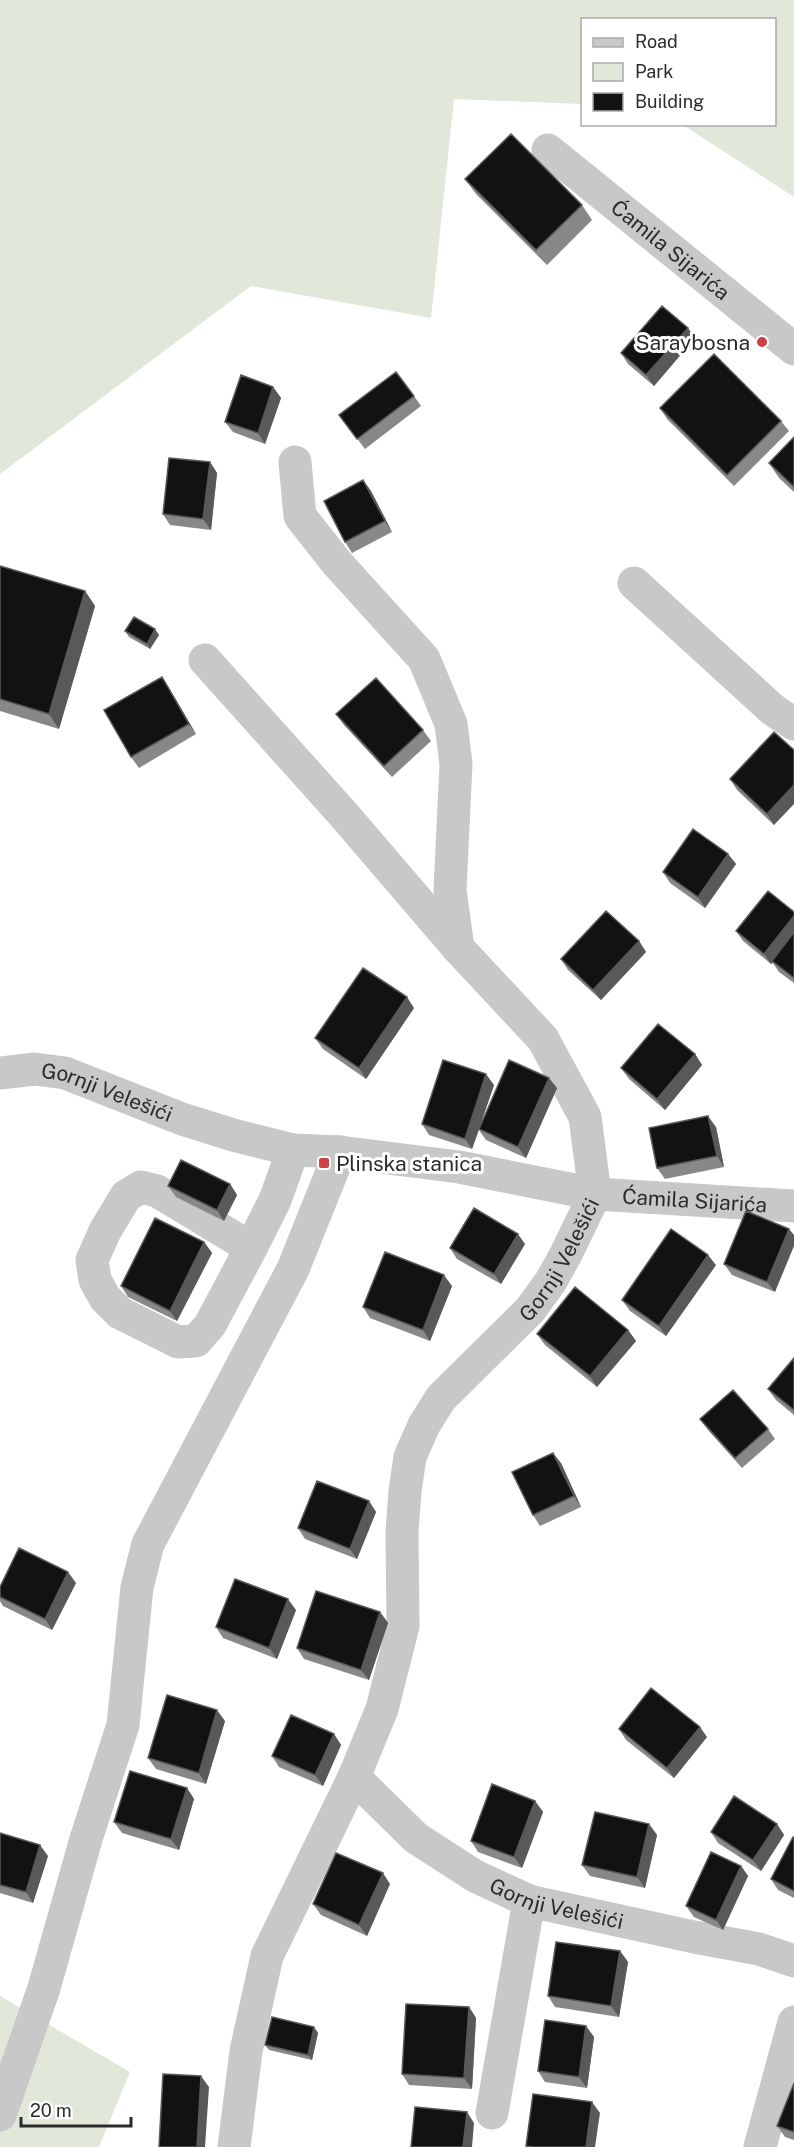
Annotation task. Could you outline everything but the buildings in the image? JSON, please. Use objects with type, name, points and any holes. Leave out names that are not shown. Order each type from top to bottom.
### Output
[{"type":"street","name":"Ćamila Sijarića","points":[[548,150],[794,349]]},
{"type":"street","points":[[295,462],[300,516],[337,563],[424,659],[451,724],[456,764],[450,890],[458,948]]},
{"type":"street","points":[[634,583],[772,709],[794,724]]},
{"type":"street","points":[[204,660],[337,806],[458,948],[543,1039],[585,1117],[595,1194]]},
{"type":"street","name":"Gornji Velešići","points":[[0,1073],[35,1069],[65,1073],[182,1119],[293,1150],[340,1152],[459,1167],[595,1194],[551,1281],[530,1310],[441,1398],[424,1425],[410,1457],[402,1532],[403,1626],[382,1709],[354,1777],[267,1956],[246,2051],[234,2147]]},
{"type":"street","points":[[251,1248],[158,1191],[141,1187],[126,1196],[105,1231],[92,1260],[94,1280],[105,1298],[120,1313],[178,1342],[196,1341],[210,1325],[251,1248],[275,1200],[293,1150]]},
{"type":"street","points":[[0,2115],[44,1988],[86,1839],[123,1725],[137,1587],[148,1544],[293,1269],[340,1152]]},
{"type":"street","name":"Ćamila Sijarića","points":[[595,1194],[794,1206]]},
{"type":"street","name":"Gornji Velešići","points":[[354,1777],[416,1838],[475,1876],[530,1901],[759,1949],[794,1961]]},
{"type":"street","points":[[492,2113],[530,1901]]},
{"type":"street","points":[[760,2147],[794,2022]]},
{"type":"green space","points":[[0,0],[794,0],[794,197],[685,126],[776,126],[776,18],[581,18],[581,104],[454,99],[431,318],[251,286],[0,474]]},
{"type":"green space","points":[[0,1996],[130,2072],[99,2147],[0,2147]]},
{"type":"place","name":"Saraybosna","points":[[762,342]]},
{"type":"place","name":"Plinska stanica","points":[[324,1163]]}]
